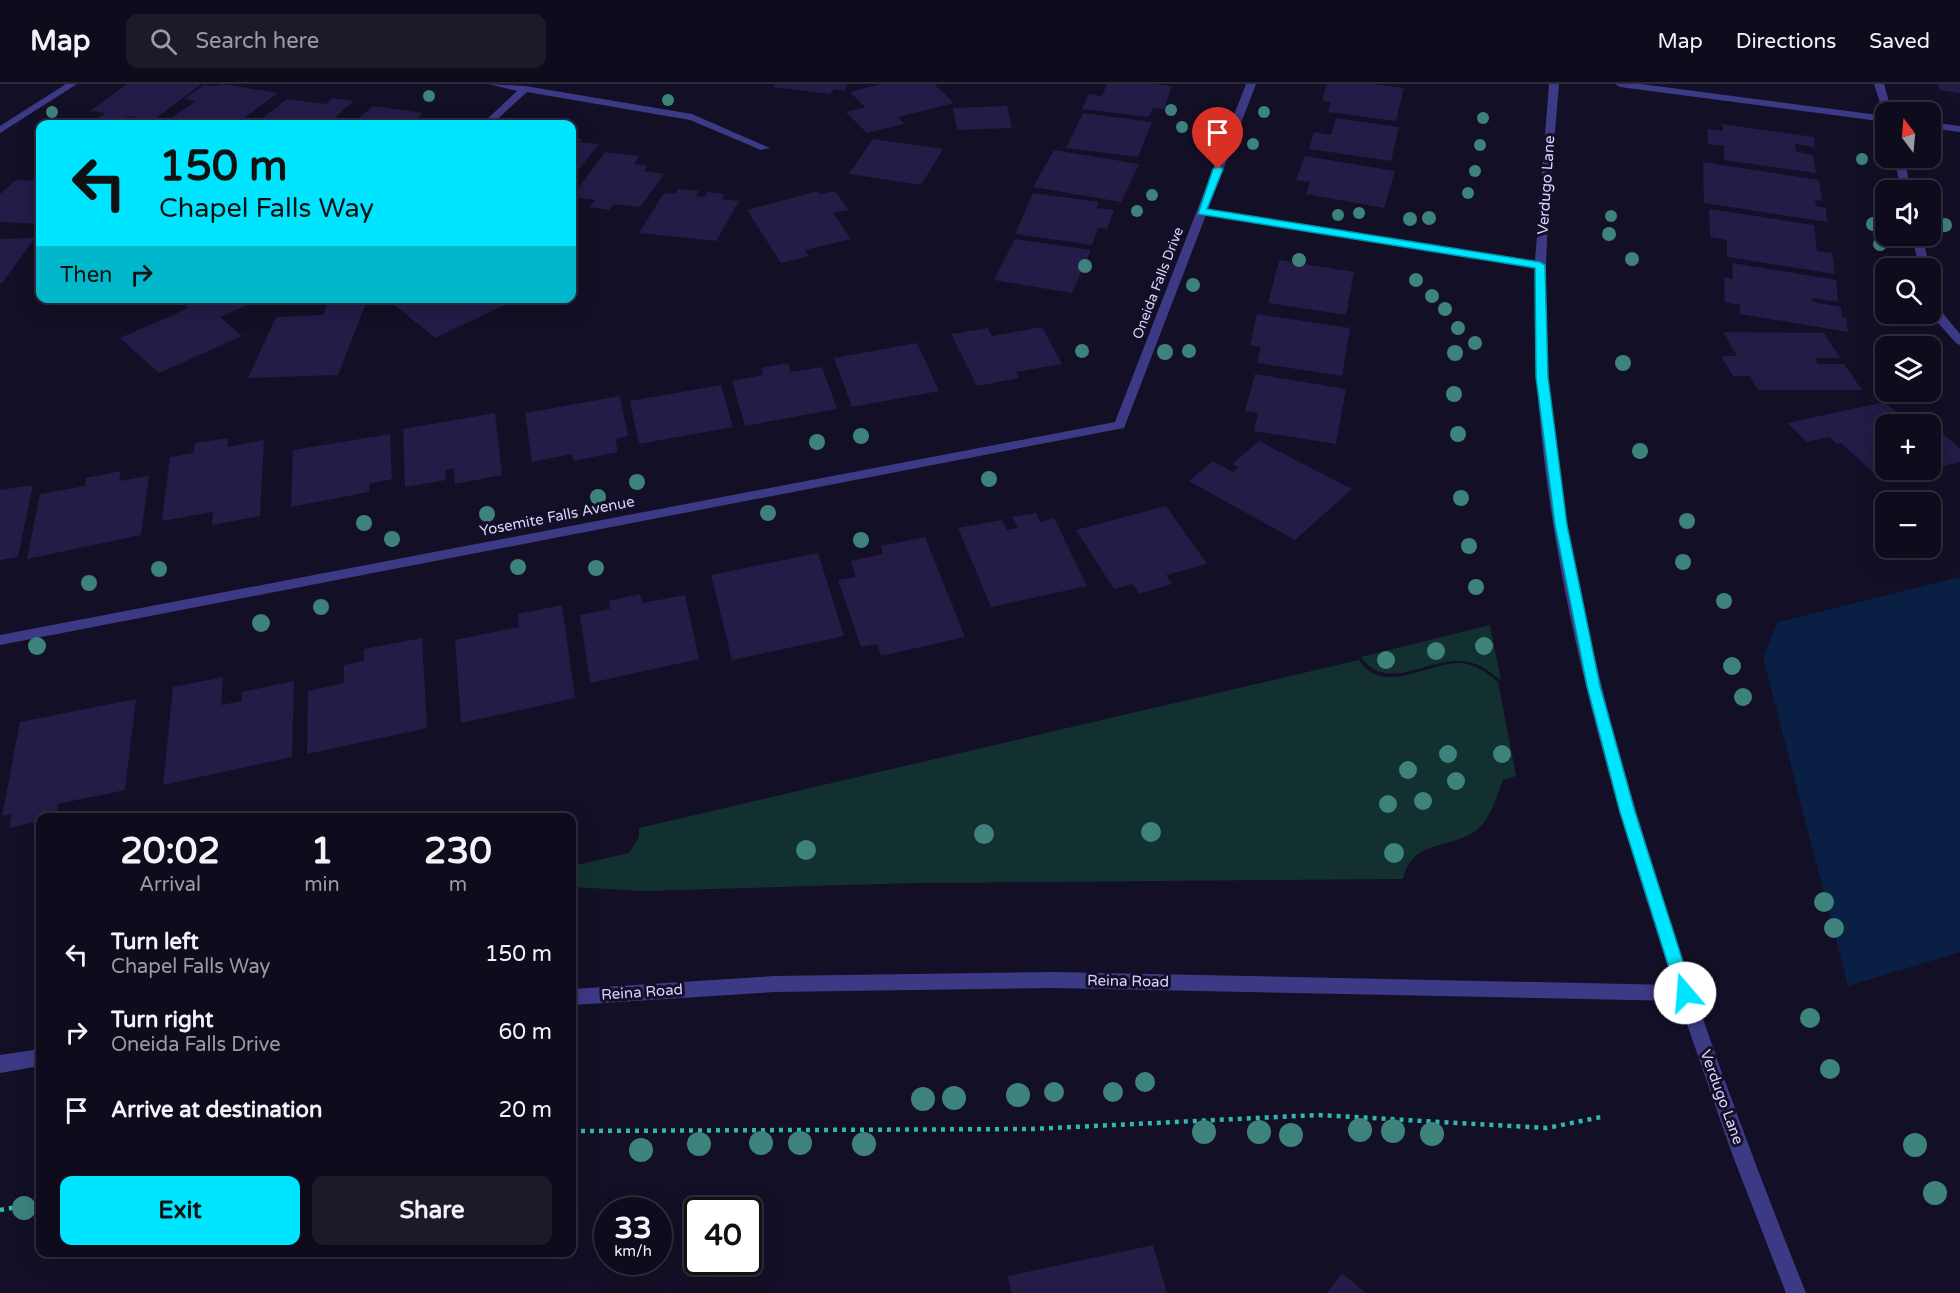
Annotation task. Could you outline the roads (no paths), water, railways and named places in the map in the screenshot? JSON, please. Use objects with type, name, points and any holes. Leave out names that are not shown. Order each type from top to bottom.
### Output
[{"type":"street","points":[[0,130],[72,84]]},
{"type":"street","points":[[493,84],[692,117],[765,148]]},
{"type":"street","name":"Oneida Falls Drive","points":[[1120,425],[1251,84]]},
{"type":"street","name":"Verdugo Lane","points":[[1554,84],[1540,265],[1542,377],[1561,525],[1593,686],[1627,812],[1685,993],[1796,1293]]},
{"type":"street","points":[[1620,84],[1875,118]]},
{"type":"street","points":[[1879,84],[1884,102]]},
{"type":"street","points":[[490,120],[525,89]]},
{"type":"street","points":[[1941,126],[1960,129]]},
{"type":"street","points":[[1202,212],[1540,265]]},
{"type":"street","points":[[1941,319],[1960,341]]},
{"type":"street","name":"Yosemite Falls Avenue","points":[[0,640],[1120,425]]},
{"type":"street","name":"Reina Road","points":[[576,997],[774,984],[1053,980],[1685,993]]},
{"type":"street","points":[[0,1064],[36,1059]]},
{"type":"water","points":[[1960,577],[1960,952],[1848,986],[1763,657],[1778,622]]}]
